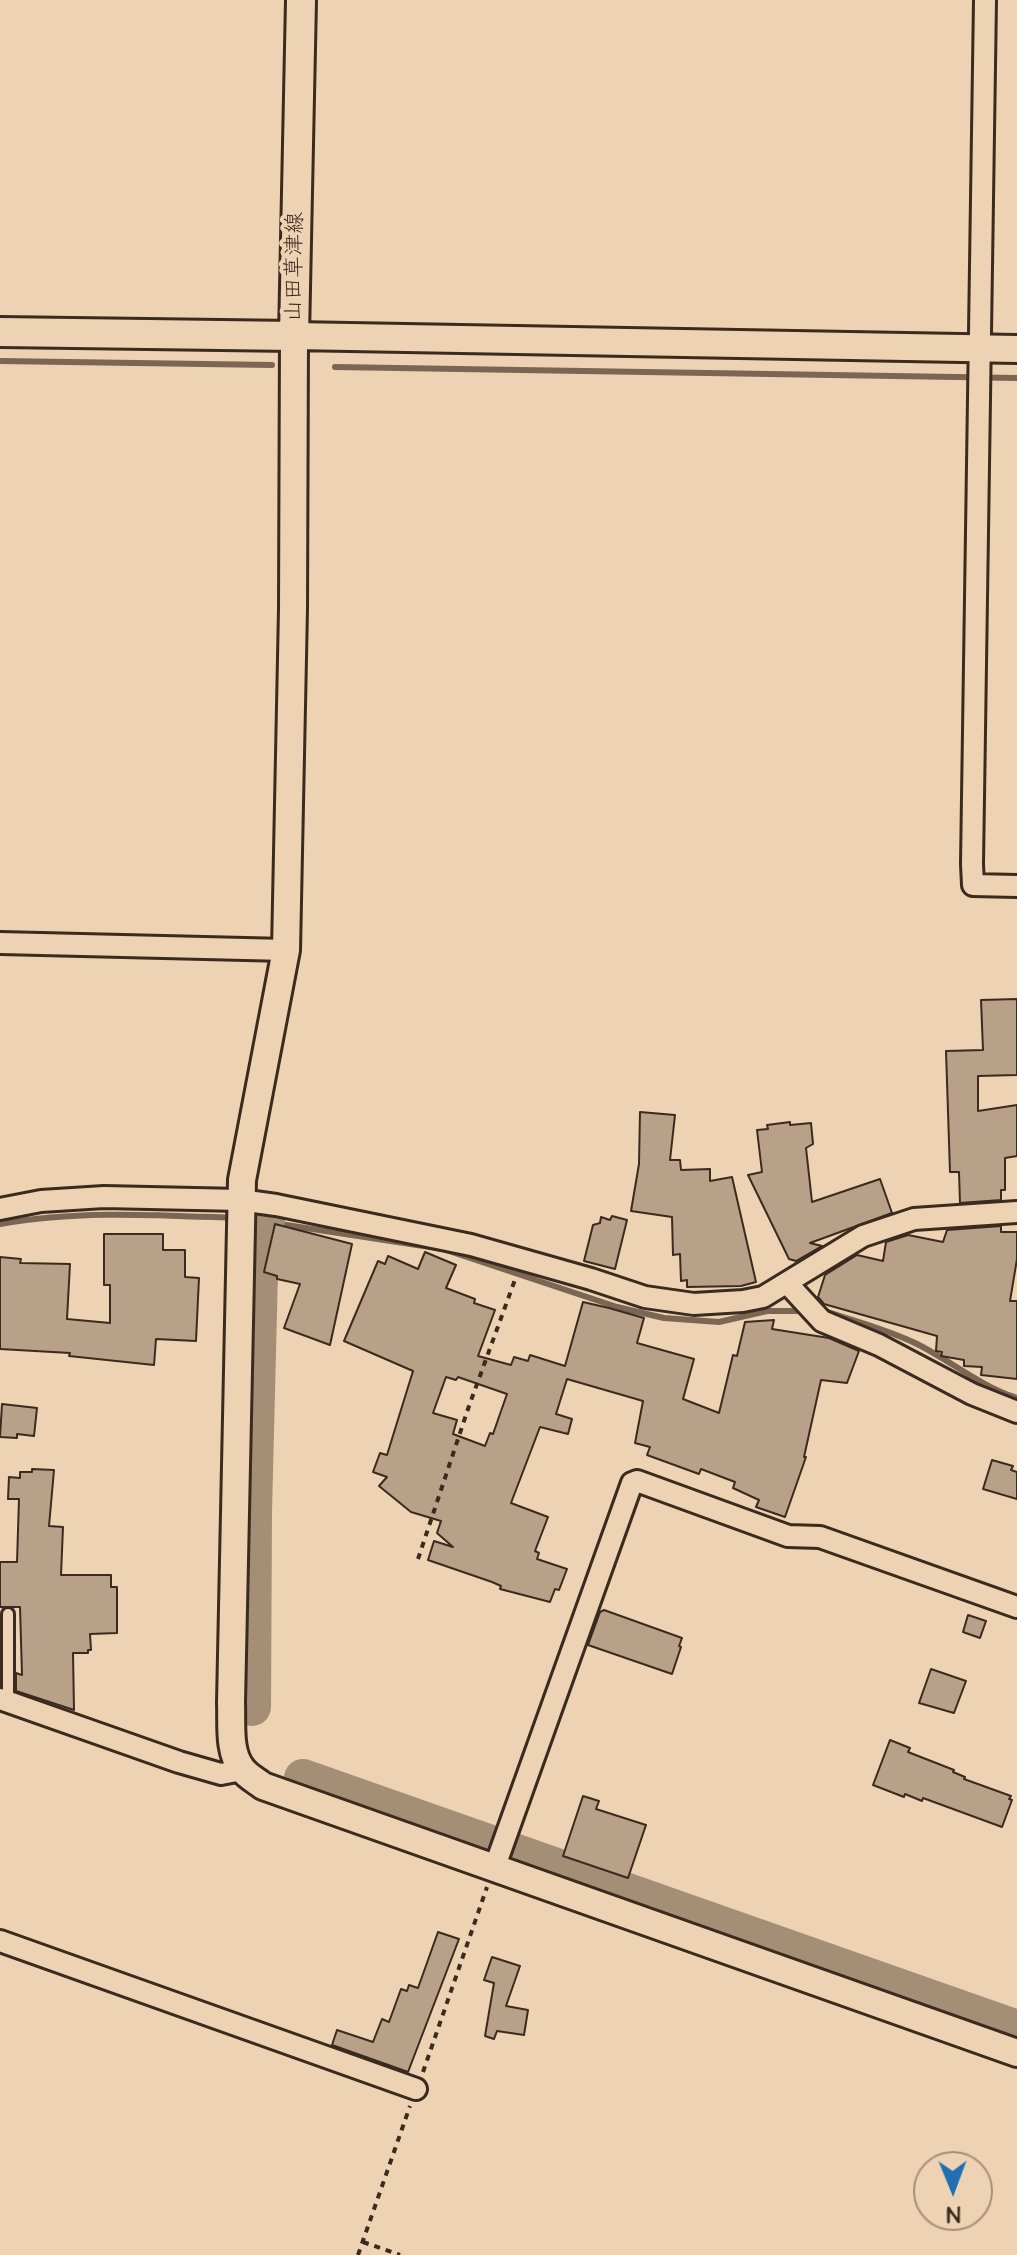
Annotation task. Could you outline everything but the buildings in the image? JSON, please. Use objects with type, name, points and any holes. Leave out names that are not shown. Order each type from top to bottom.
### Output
[{"type":"main road","name":"山田草津線","points":[[0,332],[294,336],[301,0]]},
{"type":"street","points":[[985,0],[973,885],[1017,886]]},
{"type":"street","points":[[1017,349],[979,369],[294,336],[293,609],[286,950],[240,1200],[231,1703],[232,1741],[242,1770],[263,1786],[1017,2053]]},
{"type":"street","points":[[0,943],[286,950]]},
{"type":"street","points":[[0,1209],[41,1201],[104,1197],[240,1200],[373,1223],[523,1260],[645,1297],[694,1304],[763,1297],[863,1236],[914,1219],[1017,1212]]},
{"type":"street","points":[[787,1283],[822,1321],[879,1345],[999,1407],[1017,1412]]},
{"type":"street","points":[[494,1869],[632,1483],[637,1481],[788,1536],[820,1537],[1017,1607]]},
{"type":"street","points":[[4,1700],[207,1770],[221,1774],[242,1770]]},
{"type":"street","points":[[0,1941],[416,2089]]},
{"type":"lane","points":[[4,1700],[8,1614]]},
{"type":"path","points":[[418,1559],[484,1363],[523,1260]]},
{"type":"path","points":[[358,2255],[494,1869]]},
{"type":"path","points":[[363,2242],[400,2255]]},
{"type":"waterway","points":[[0,361],[272,365]]},
{"type":"waterway","points":[[335,367],[1017,378]]},
{"type":"waterway","points":[[0,1224],[88,1215],[236,1218]]},
{"type":"waterway","points":[[247,1219],[443,1249],[617,1307],[664,1318],[719,1322],[767,1311],[805,1311]]},
{"type":"waterway","points":[[252,1707],[260,1233],[266,1220]]},
{"type":"waterway","points":[[820,1312],[906,1339],[991,1387],[1017,1398]]},
{"type":"waterway","points":[[303,1778],[1017,2029]]}]
